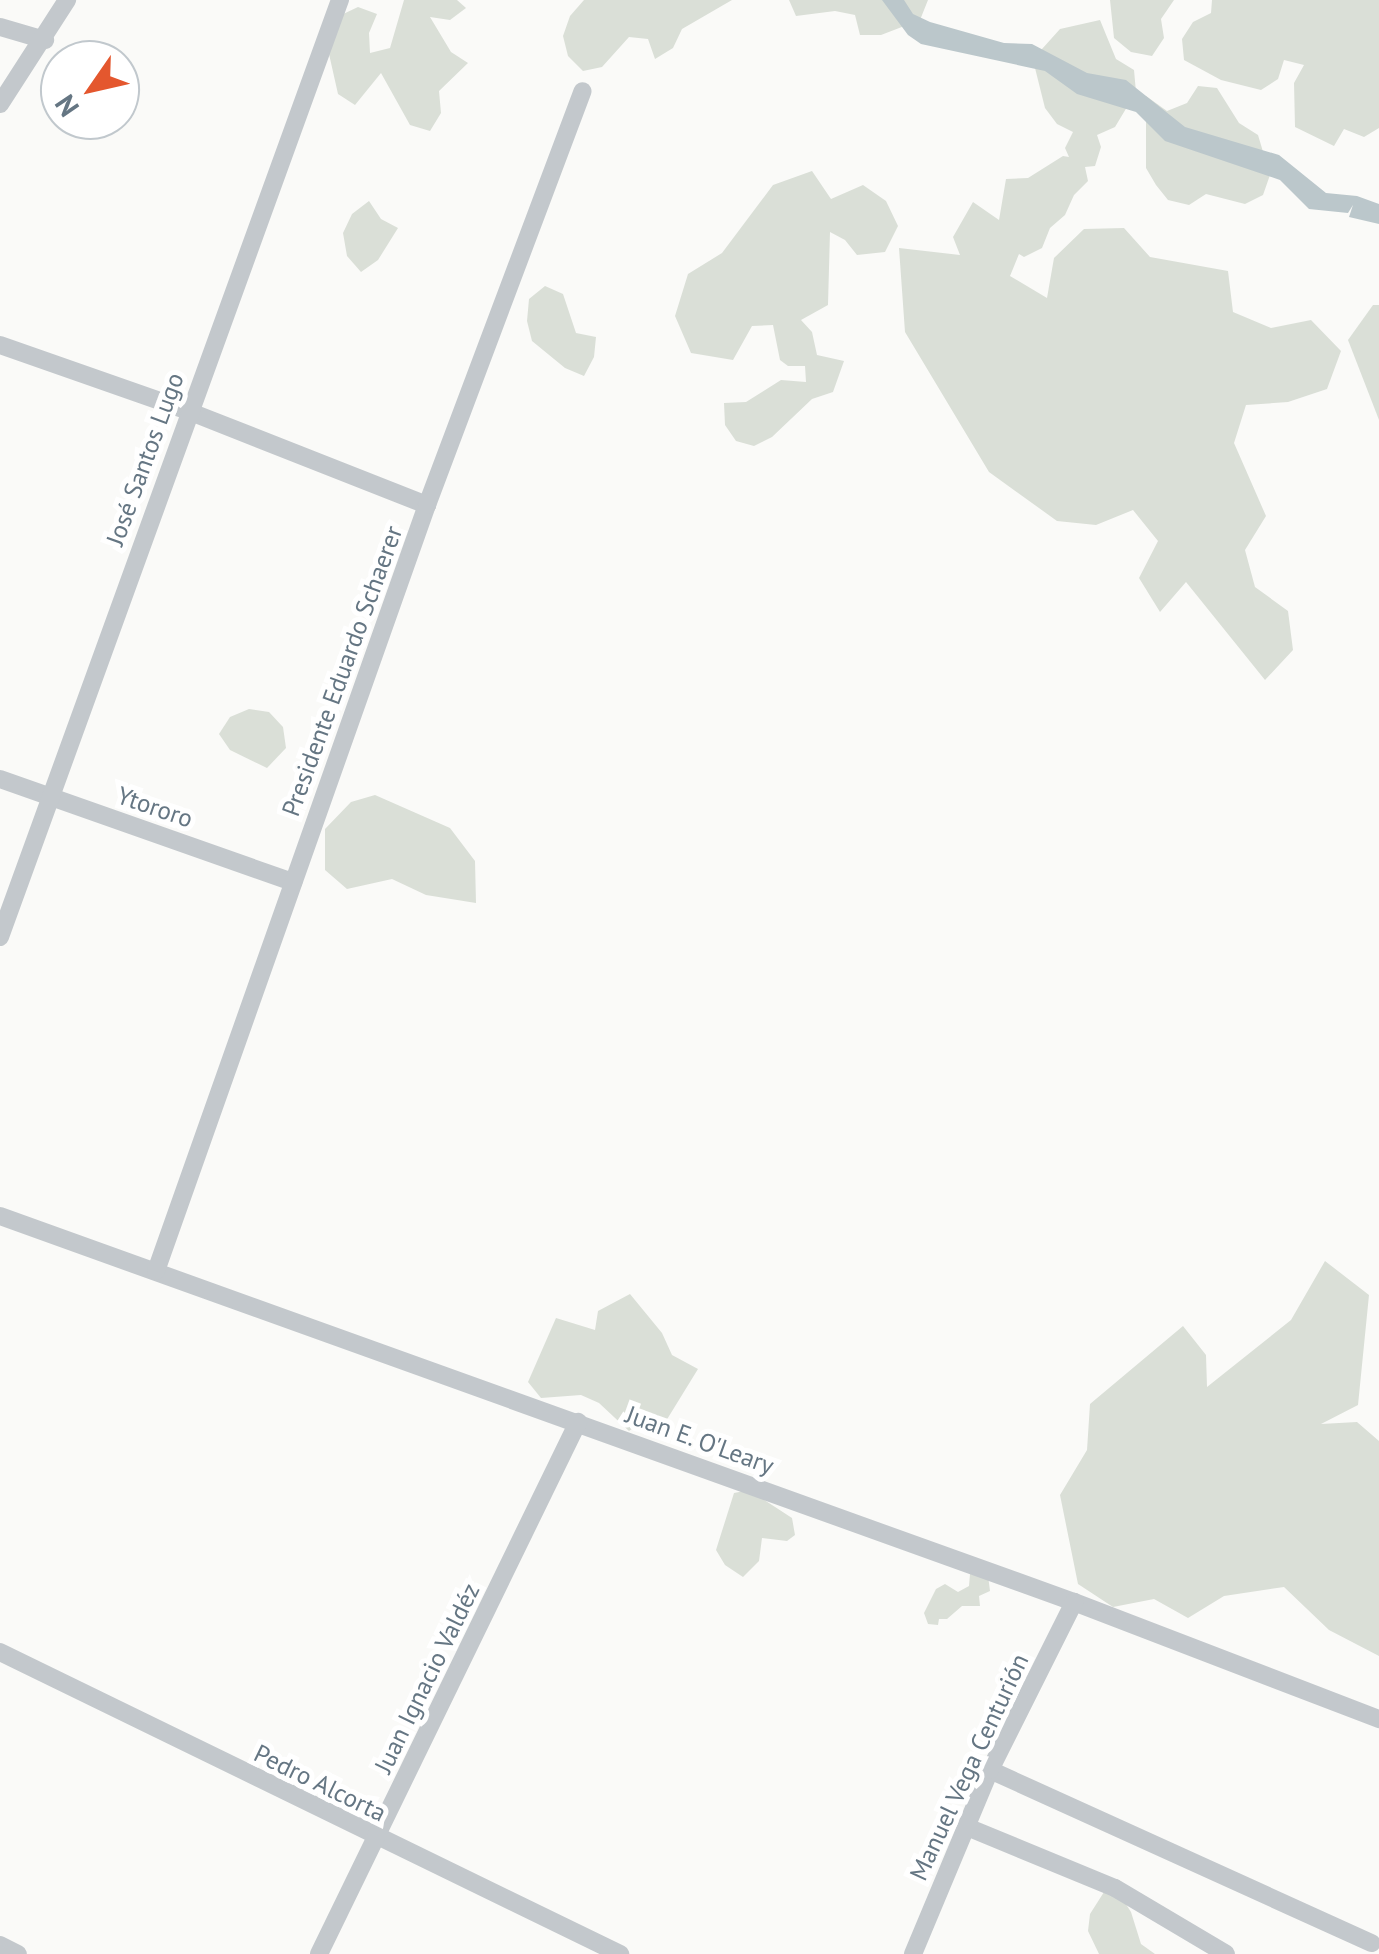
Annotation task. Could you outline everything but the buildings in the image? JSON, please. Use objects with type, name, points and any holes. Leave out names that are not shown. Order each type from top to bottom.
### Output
[{"type":"street","points":[[0,27],[45,40],[66,0]]},
{"type":"street","name":"José Santos Lugo","points":[[0,937],[340,0]]},
{"type":"street","points":[[0,104],[26,60],[40,45]]},
{"type":"street","name":"Presidente Eduardo Schaerer","points":[[156,1271],[427,505],[584,91]]},
{"type":"street","points":[[0,345],[188,411],[427,505]]},
{"type":"street","name":"Ytororo","points":[[0,778],[293,882]]},
{"type":"street","name":"Juan E. O'Leary","points":[[0,1216],[1074,1602],[1379,1719]]},
{"type":"street","name":"Juan Ignacio Valdéz","points":[[320,1954],[578,1422]]},
{"type":"street","name":"Manuel Vega Centurión","points":[[913,1954],[990,1770],[1074,1602]]},
{"type":"street","name":"Pedro Alcorta","points":[[0,1652],[377,1839],[620,1954]]},
{"type":"street","points":[[990,1770],[1372,1942]]},
{"type":"street","points":[[966,1827],[1115,1888],[1226,1954]]},
{"type":"street","points":[[0,1945],[18,1954]]},
{"type":"shaded area","points":[[404,0],[457,0],[466,8],[450,20],[430,17],[451,52],[468,63],[439,91],[441,113],[430,131],[410,125],[381,73],[355,105],[338,94],[329,54],[339,16],[358,7],[377,14],[369,33],[370,53],[390,48]]},
{"type":"shaded area","points":[[584,0],[732,0],[682,29],[673,48],[655,59],[648,39],[629,37],[602,67],[583,71],[568,56],[563,36],[570,16]]},
{"type":"shaded area","points":[[789,0],[928,0],[920,20],[881,35],[860,35],[855,15],[835,11],[796,16]]},
{"type":"shaded area","points":[[882,0],[904,0],[913,14],[930,22],[1004,43],[1032,44],[1087,73],[1126,80],[1185,127],[1279,155],[1326,193],[1357,196],[1379,204],[1379,224],[1349,217],[1353,205],[1348,213],[1309,209],[1280,180],[1165,141],[1136,112],[1077,94],[1045,71],[921,44],[908,35]]},
{"type":"shaded area","points":[[1110,0],[1174,0],[1161,19],[1164,38],[1152,56],[1131,52],[1114,38]]},
{"type":"shaded area","points":[[1212,0],[1379,0],[1379,128],[1364,137],[1344,129],[1334,146],[1295,127],[1294,83],[1304,65],[1284,60],[1278,79],[1261,90],[1221,80],[1184,60],[1182,39],[1193,22],[1211,13]]},
{"type":"shaded area","points":[[1100,20],[1116,59],[1134,70],[1136,92],[1115,127],[1097,135],[1101,147],[1095,166],[1085,167],[1088,181],[1074,195],[1065,215],[1050,228],[1042,248],[1024,257],[1019,254],[1010,276],[1047,298],[1054,258],[1084,229],[1124,228],[1150,257],[1228,271],[1233,312],[1271,328],[1311,320],[1341,351],[1327,389],[1288,402],[1246,405],[1234,443],[1266,516],[1245,550],[1255,587],[1288,611],[1293,650],[1265,680],[1186,582],[1160,612],[1139,578],[1158,541],[1133,510],[1096,525],[1057,521],[989,472],[905,332],[899,248],[960,255],[953,237],[973,202],[999,220],[1006,179],[1028,178],[1063,156],[1069,157],[1065,148],[1073,132],[1057,124],[1045,108],[1035,68],[1042,49],[1060,29]]},
{"type":"shaded area","points":[[1198,86],[1217,88],[1239,123],[1258,135],[1270,175],[1263,195],[1245,204],[1206,194],[1189,205],[1168,200],[1146,168],[1146,96],[1167,111],[1187,103]]},
{"type":"shaded area","points":[[812,171],[831,199],[863,185],[886,201],[898,226],[885,252],[857,255],[845,240],[830,232],[828,305],[801,320],[812,332],[817,355],[844,361],[833,392],[812,399],[772,437],[754,446],[736,441],[725,425],[724,403],[746,402],[781,380],[806,382],[805,366],[788,366],[780,360],[773,325],[752,326],[733,360],[691,353],[675,316],[688,274],[722,253],[773,185]]},
{"type":"shaded area","points":[[369,201],[381,219],[398,228],[378,260],[361,272],[347,256],[343,233],[352,214]]},
{"type":"shaded area","points":[[545,286],[563,294],[576,333],[596,337],[594,357],[584,376],[565,368],[532,341],[527,321],[529,299]]},
{"type":"shaded area","points":[[1373,305],[1379,305],[1379,420],[1348,340]]},
{"type":"shaded area","points":[[249,709],[269,712],[283,727],[286,748],[267,768],[230,750],[219,734],[230,717]]},
{"type":"shaded area","points":[[375,795],[450,828],[475,861],[476,903],[426,895],[392,879],[347,889],[325,870],[325,829],[351,802]]},
{"type":"shaded area","points":[[1325,1261],[1369,1295],[1358,1405],[1321,1424],[1357,1422],[1379,1441],[1379,1656],[1329,1630],[1284,1587],[1224,1596],[1188,1618],[1154,1599],[1113,1607],[1078,1584],[1060,1495],[1087,1450],[1090,1404],[1183,1326],[1206,1355],[1207,1387],[1291,1320]]},
{"type":"shaded area","points":[[630,1294],[662,1333],[672,1355],[698,1369],[666,1421],[646,1419],[629,1431],[599,1403],[581,1395],[541,1398],[528,1382],[556,1318],[595,1330],[598,1311]]},
{"type":"shaded area","points":[[749,1490],[792,1518],[795,1535],[787,1541],[762,1538],[759,1561],[743,1577],[725,1565],[716,1550],[734,1493]]},
{"type":"shaded area","points":[[970,1574],[988,1575],[990,1591],[979,1596],[980,1606],[962,1606],[947,1619],[939,1619],[938,1625],[928,1624],[924,1613],[936,1589],[945,1584],[958,1592],[969,1586]]},
{"type":"shaded area","points":[[1104,1892],[1122,1898],[1141,1944],[1155,1954],[1099,1954],[1088,1931],[1090,1914]]}]
